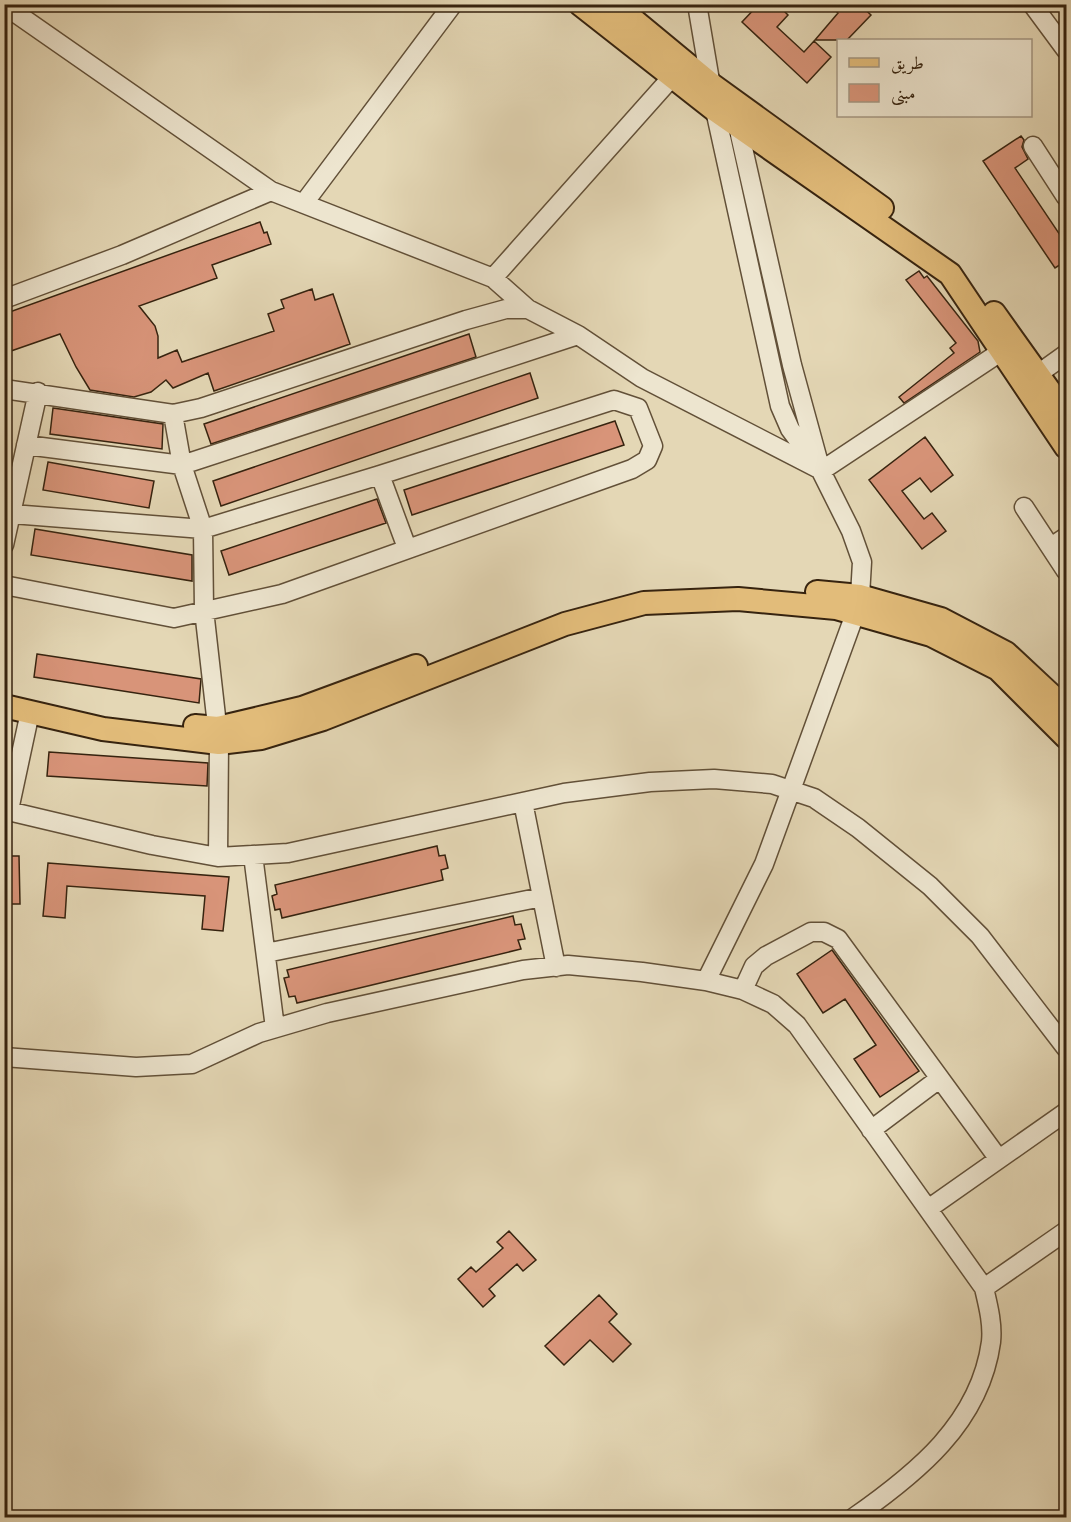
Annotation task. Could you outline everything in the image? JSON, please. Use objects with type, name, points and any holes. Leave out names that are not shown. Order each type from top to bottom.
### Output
[{"type":"main road","points":[[580,4],[716,110],[950,274],[1066,447]]},
{"type":"main road","points":[[614,4],[712,85],[960,265],[1066,414]]},
{"type":"main road","points":[[4,706],[103,729],[219,735],[302,708],[566,611],[645,589],[736,584],[941,619],[1006,653],[1066,709]]},
{"type":"main road","points":[[858,605],[932,635],[998,669],[1066,737]]},
{"type":"main road","points":[[4,696],[219,735]]},
{"type":"street","points":[[304,203],[453,4]]},
{"type":"street","points":[[697,4],[716,110],[780,406],[790,429],[821,471],[851,531],[862,562],[858,605],[792,790],[764,864],[706,981]]},
{"type":"street","points":[[1032,4],[1066,50]]},
{"type":"street","points":[[4,5],[271,191],[493,278],[528,309],[578,335],[642,378],[821,471]]},
{"type":"street","points":[[493,278],[672,77]]},
{"type":"street","points":[[712,85],[738,126],[792,365],[821,471]]},
{"type":"street","points":[[1033,146],[1066,197]]},
{"type":"street","points":[[4,299],[122,255],[271,191]]},
{"type":"street","points":[[4,388],[173,414],[201,408],[466,320],[506,309],[528,309]]},
{"type":"street","points":[[26,445],[182,465],[578,335]]},
{"type":"street","points":[[821,471],[1002,351]]},
{"type":"street","points":[[1038,374],[1066,354]]},
{"type":"street","points":[[626,403],[642,378]]},
{"type":"street","points":[[4,545],[38,392]]},
{"type":"street","points":[[4,585],[174,618],[282,594],[632,469],[647,460],[653,446],[638,408],[614,400],[203,529],[12,513]]},
{"type":"street","points":[[173,414],[182,465],[203,529],[204,610],[219,735],[218,856]]},
{"type":"street","points":[[380,475],[407,548]]},
{"type":"street","points":[[1024,507],[1066,571]]},
{"type":"street","points":[[1051,547],[1066,537]]},
{"type":"street","points":[[30,712],[7,810],[152,845],[218,856],[288,853],[564,793],[639,784],[714,779],[772,784],[792,790],[814,798],[858,828],[930,886],[980,936],[1066,1048]]},
{"type":"street","points":[[523,802],[556,967]]},
{"type":"street","points":[[253,855],[275,1028]]},
{"type":"street","points":[[266,953],[542,897]]},
{"type":"street","points":[[743,990],[754,966],[766,956],[811,932],[824,932],[838,939],[998,1158]]},
{"type":"street","points":[[4,1058],[136,1067],[192,1064],[243,1039],[327,1013],[523,970],[568,966],[642,972],[706,981],[743,990],[773,1004],[797,1025],[984,1288],[990,1313],[991,1341],[981,1383],[962,1419],[935,1452],[882,1498],[853,1518]]},
{"type":"street","points":[[872,1130],[939,1079]]},
{"type":"street","points":[[928,1209],[1066,1112]]},
{"type":"street","points":[[984,1288],[1066,1231]]},
{"type":"building","points":[[759,4],[777,4],[788,15],[777,27],[804,52],[814,41],[831,57],[807,83],[742,22]]},
{"type":"building","points":[[829,4],[859,4],[871,15],[848,39],[815,40],[838,13]]},
{"type":"building","points":[[1021,136],[1024,140],[1022,147],[1028,159],[1015,168],[1062,238],[1066,235],[1066,261],[1055,268],[983,161]]},
{"type":"building","points":[[260,222],[271,244],[212,265],[217,278],[139,306],[155,326],[158,336],[158,358],[177,350],[182,362],[274,331],[268,314],[284,308],[281,300],[312,289],[315,300],[333,294],[350,344],[214,391],[208,373],[173,388],[166,380],[151,392],[134,397],[90,390],[60,334],[11,351],[4,334],[4,314]]},
{"type":"building","points":[[919,271],[924,278],[927,276],[978,341],[980,352],[904,403],[899,397],[954,353],[950,348],[956,343],[906,280]]},
{"type":"building","points":[[469,334],[476,357],[211,444],[204,424]]},
{"type":"building","points":[[530,373],[538,398],[221,506],[213,481]]},
{"type":"building","points":[[53,408],[163,424],[162,449],[50,434]]},
{"type":"building","points":[[615,421],[624,445],[412,515],[404,490]]},
{"type":"building","points":[[925,437],[953,475],[931,492],[920,478],[902,491],[924,519],[932,513],[946,531],[922,549],[869,480]]},
{"type":"building","points":[[48,462],[154,481],[149,508],[43,490]]},
{"type":"building","points":[[377,499],[386,523],[229,575],[221,551]]},
{"type":"building","points":[[35,529],[192,555],[192,581],[31,555]]},
{"type":"building","points":[[37,654],[201,679],[199,703],[34,677]]},
{"type":"building","points":[[49,752],[208,763],[207,786],[47,776]]},
{"type":"building","points":[[437,846],[439,856],[445,855],[448,868],[441,870],[443,880],[282,918],[280,909],[275,910],[272,896],[277,894],[275,885]]},
{"type":"building","points":[[4,856],[19,856],[20,904],[4,904]]},
{"type":"building","points":[[48,863],[229,877],[223,931],[202,929],[205,896],[67,886],[65,918],[43,916]]},
{"type":"building","points":[[513,916],[515,925],[521,924],[525,939],[518,940],[521,949],[297,1003],[295,996],[289,997],[284,978],[289,977],[287,970]]},
{"type":"building","points":[[832,950],[919,1071],[880,1097],[854,1059],[876,1045],[845,999],[823,1013],[797,974]]},
{"type":"building","points":[[509,1231],[536,1260],[523,1271],[517,1264],[489,1289],[495,1296],[483,1307],[458,1279],[471,1267],[476,1272],[503,1248],[497,1242]]},
{"type":"building","points":[[599,1295],[617,1314],[609,1322],[631,1344],[613,1362],[590,1340],[564,1365],[545,1346]]}]
